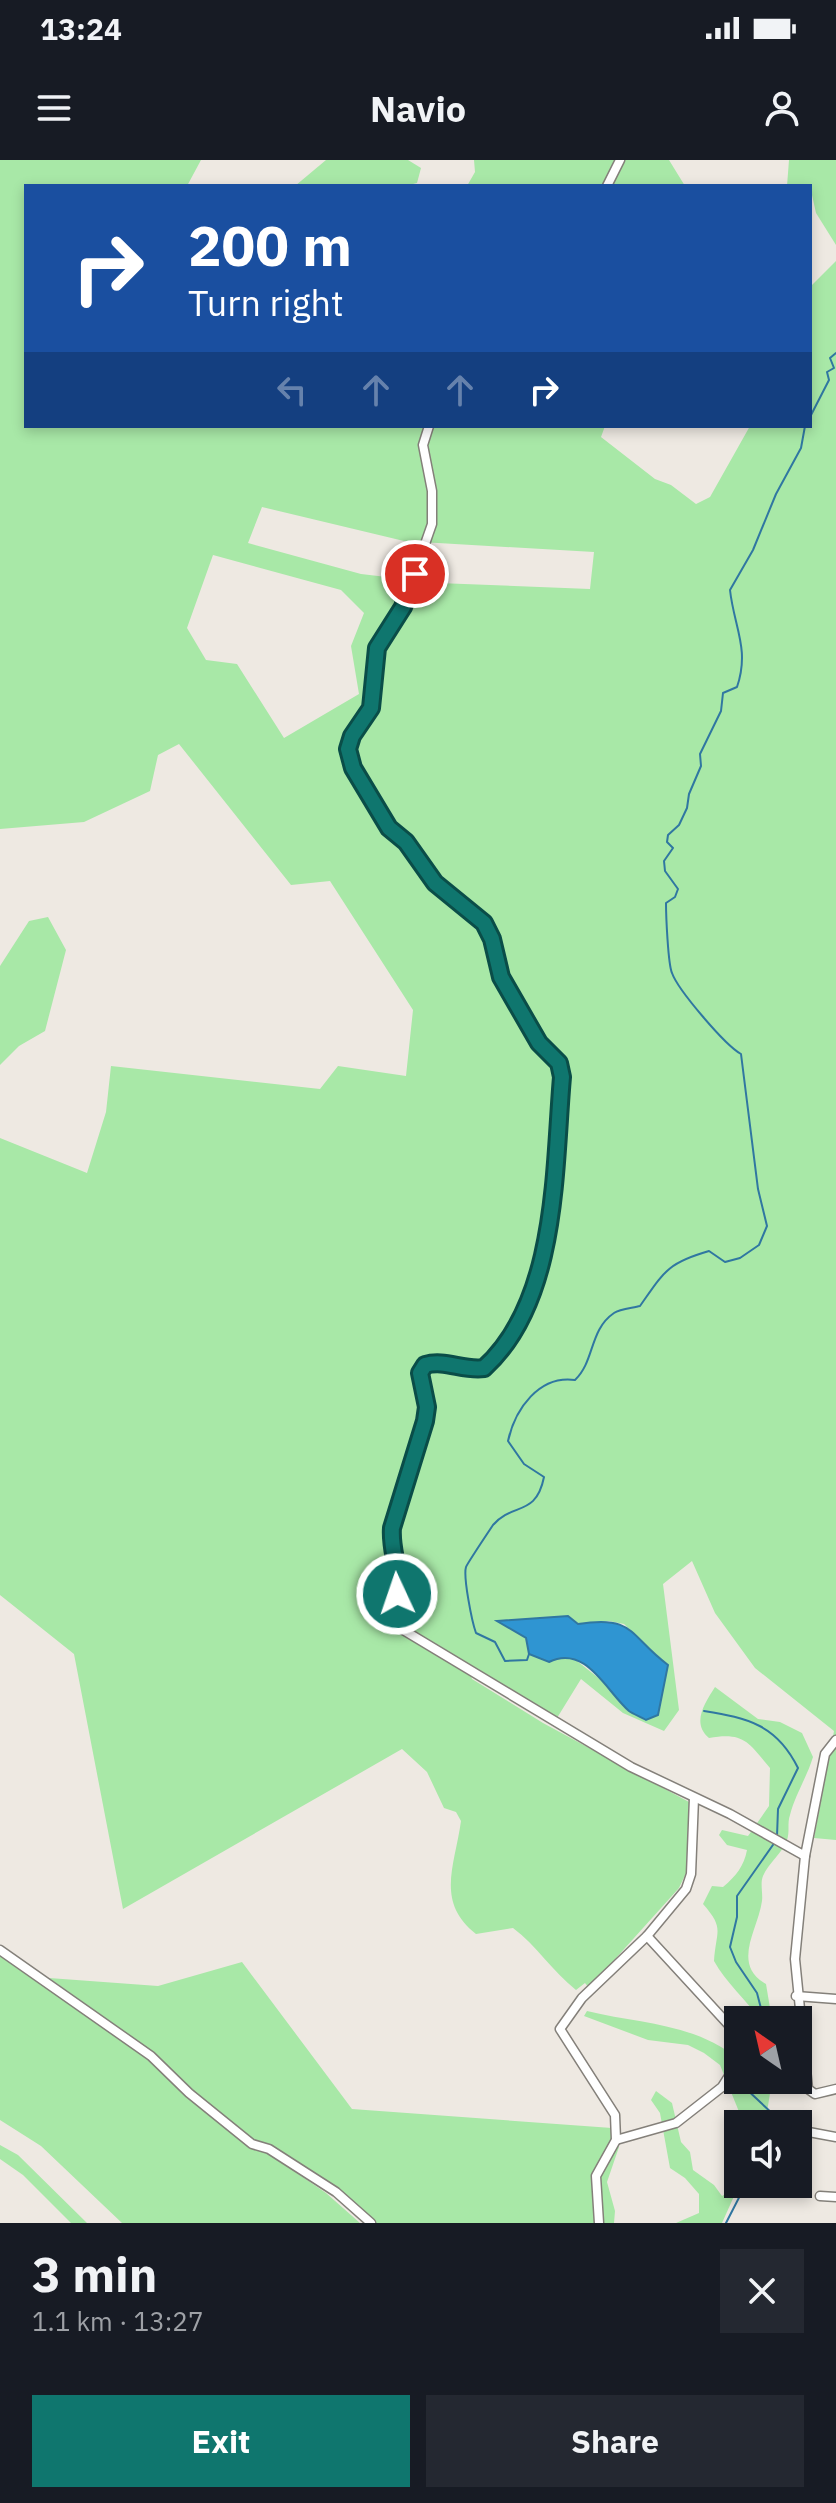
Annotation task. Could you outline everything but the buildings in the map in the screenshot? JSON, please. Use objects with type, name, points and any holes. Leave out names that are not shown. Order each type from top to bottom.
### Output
[{"type":"street","points":[[608,184],[620,160]]},
{"type":"street","points":[[428,428],[423,445],[432,491],[432,524],[403,607],[377,648],[371,708],[352,736],[348,749],[353,768],[389,828],[406,842],[435,883],[484,923],[492,939],[501,977],[539,1043],[559,1063],[562,1077],[545,1251],[532,1293],[504,1347],[484,1368],[461,1369],[434,1362],[425,1365],[420,1373],[427,1407],[425,1421],[392,1528],[391,1546],[400,1578],[395,1625],[556,1724],[805,1856]]},
{"type":"street","points":[[836,1740],[825,1754],[805,1856],[795,1959],[796,1996],[808,2089],[821,2094],[836,2089]]},
{"type":"street","points":[[599,2223],[596,2176],[616,2140],[615,2115],[560,2029],[582,1998],[647,1936],[679,1900],[691,1874],[694,1798]]},
{"type":"street","points":[[647,1936],[724,2020]]},
{"type":"street","points":[[0,1950],[151,2056],[189,2093],[252,2144],[269,2149],[336,2192],[371,2223]]},
{"type":"street","points":[[796,1996],[836,1999]]},
{"type":"street","points":[[616,2140],[676,2123],[724,2084]]},
{"type":"street","points":[[812,2133],[836,2137]]},
{"type":"street","points":[[820,2196],[836,2197]]},
{"type":"green space","points":[[0,160],[201,160],[188,184],[24,184],[24,428],[604,428],[601,437],[655,479],[671,485],[696,504],[710,497],[749,428],[812,428],[812,285],[836,261],[836,1840],[814,1838],[834,1731],[755,1668],[715,1613],[692,1561],[663,1584],[679,1710],[664,1731],[623,1713],[581,1679],[557,1718],[467,1664],[472,1679],[543,1723],[689,1802],[686,1873],[679,1888],[589,1988],[585,1983],[576,1990],[513,1928],[476,1934],[463,1922],[452,1896],[451,1882],[461,1821],[456,1812],[444,1808],[427,1772],[402,1749],[123,1909],[74,1654],[0,1595],[0,1138],[87,1173],[106,1112],[111,1066],[320,1089],[338,1066],[406,1076],[413,1010],[330,881],[291,885],[179,744],[158,755],[150,791],[84,822],[0,829]],"holes":[[[262,507],[404,541],[594,552],[590,589],[438,583],[361,574],[248,543]],[[213,555],[341,590],[364,613],[351,646],[359,694],[284,738],[237,664],[206,660],[187,628]],[[553,1617],[578,1624],[609,1621],[624,1624],[667,1665],[658,1715],[629,1711],[611,1688],[572,1657],[530,1654],[526,1638],[529,1620]]]},
{"type":"green space","points":[[326,160],[408,160],[421,168],[417,183],[413,184],[297,184]]},
{"type":"green space","points":[[474,160],[669,160],[684,184],[468,184],[475,172]]},
{"type":"green space","points":[[789,160],[836,160],[836,245],[816,213],[812,184],[787,184]]},
{"type":"green space","points":[[48,917],[66,950],[45,1031],[19,1046],[0,1065],[0,966],[29,921]]},
{"type":"green space","points":[[715,1687],[758,1719],[780,1722],[802,1733],[813,1757],[792,1808],[787,1840],[763,1876],[760,1912],[749,1946],[750,1967],[766,1984],[770,2006],[750,2006],[724,1977],[714,1961],[717,1925],[703,1904],[712,1886],[723,1887],[728,1883],[746,1856],[747,1850],[727,1845],[719,1835],[722,1830],[748,1836],[769,1806],[770,1768],[738,1738],[709,1738],[700,1719]]},
{"type":"green space","points":[[0,1953],[127,2041],[265,2151],[326,2193],[360,2223],[122,2223],[41,2146],[0,2120]]},
{"type":"green space","points":[[242,1962],[352,2109],[612,2128],[612,2140],[619,2147],[607,2182],[615,2211],[614,2223],[376,2223],[335,2188],[281,2153],[251,2138],[188,2088],[151,2051],[49,1978],[158,1986]]},
{"type":"green space","points":[[587,2011],[666,2026],[704,2038],[724,2049],[724,2075],[720,2065],[688,2045],[648,2040],[584,2016]]},
{"type":"green space","points":[[656,2091],[672,2103],[681,2142],[690,2152],[693,2170],[714,2185],[724,2198],[733,2198],[722,2223],[676,2223],[699,2213],[699,2194],[685,2178],[670,2168],[660,2113],[651,2100]]},
{"type":"green space","points":[[732,2094],[770,2094],[767,2110],[738,2110]]},
{"type":"green space","points":[[0,2145],[18,2155],[87,2223],[71,2223],[23,2175],[0,2159]]},
{"type":"water","points":[[568,1616],[578,1624],[610,1622],[621,1625],[668,1665],[658,1715],[646,1720],[631,1712],[585,1664],[562,1658],[549,1662],[529,1654],[526,1638],[497,1621]]},
{"type":"waterway","points":[[812,413],[829,380],[827,372],[834,368],[830,358],[836,353]]},
{"type":"waterway","points":[[529,1654],[527,1660],[505,1661],[495,1642],[476,1633],[466,1580],[466,1567],[493,1525],[508,1513],[530,1504],[540,1490],[544,1477],[524,1464],[508,1441],[516,1417],[540,1389],[550,1383],[575,1380],[586,1364],[606,1320],[617,1312],[640,1306],[668,1270],[709,1251],[725,1262],[740,1258],[759,1245],[767,1226],[758,1189],[741,1054],[703,1016],[672,973],[666,903],[675,897],[678,889],[665,871],[664,861],[673,848],[667,842],[668,835],[679,825],[687,808],[689,794],[701,766],[700,754],[721,711],[723,693],[737,687],[741,673],[742,649],[730,590],[753,550],[776,494],[801,448],[805,428]]},
{"type":"waterway","points":[[704,1711],[760,1726],[790,1753],[798,1768],[778,1809],[777,1836]]},
{"type":"waterway","points":[[760,2006],[757,1993],[736,1962],[730,1947],[737,1917],[737,1896],[775,1842]]},
{"type":"waterway","points":[[752,2094],[769,2110]]},
{"type":"waterway","points":[[726,2223],[739,2198]]},
{"type":"route","points":[[397,1594],[400,1578],[391,1546],[392,1528],[409,1464],[425,1421],[427,1407],[420,1373],[425,1365],[434,1362],[461,1369],[484,1368],[504,1347],[532,1293],[545,1251],[562,1077],[559,1063],[530,1030],[501,977],[492,939],[484,923],[461,901],[435,883],[406,842],[389,828],[353,768],[348,749],[352,736],[371,708],[377,648],[403,607],[415,574]]}]
